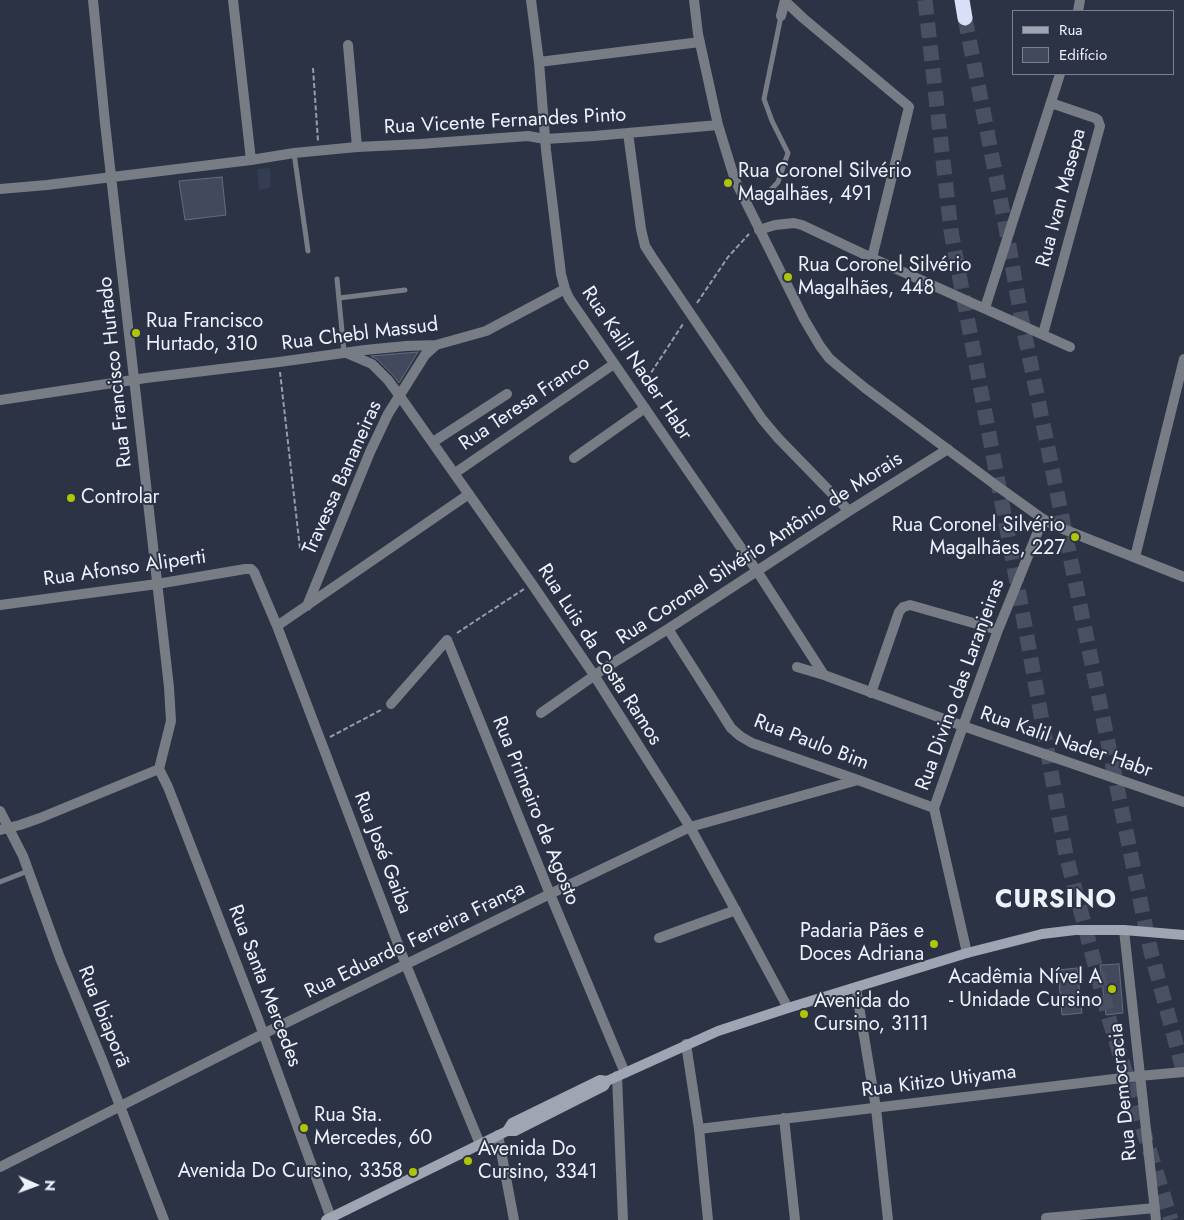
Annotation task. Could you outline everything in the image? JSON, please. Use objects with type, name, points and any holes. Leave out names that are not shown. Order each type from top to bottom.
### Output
[{"type":"highway","points":[[962,0],[965,18]]},
{"type":"main road","points":[[328,1219],[503,1133],[515,1132],[604,1086],[616,1076],[718,1030],[967,953],[1042,934],[1075,930],[1124,930],[1184,935]]},
{"type":"street","name":"Rua Francisco Hurtado","points":[[93,0],[169,687],[171,721],[159,769]]},
{"type":"street","points":[[233,0],[251,160]]},
{"type":"street","name":"Rua Kalil Nader Habr","points":[[531,0],[545,139],[561,274],[565,289],[569,298],[757,571],[824,675]]},
{"type":"street","points":[[694,0],[700,42],[718,126],[735,180],[804,319],[829,358],[865,388],[1043,519],[1058,527],[1184,576]]},
{"type":"street","points":[[781,16],[785,0]]},
{"type":"street","points":[[785,0],[803,18],[909,107],[872,258]]},
{"type":"street","points":[[538,62],[700,42]]},
{"type":"street","points":[[348,45],[357,147]]},
{"type":"street","points":[[984,308],[1060,75]]},
{"type":"street","name":"Rua Ivan Masepa","points":[[1043,334],[1100,126],[1095,118],[1051,103]]},
{"type":"street","name":"Rua Vicente Fernandes Pinto","points":[[0,189],[47,185],[294,153],[357,147],[528,136],[545,139],[718,126]]},
{"type":"street","points":[[628,133],[641,229],[645,246],[652,258],[762,419],[849,511]]},
{"type":"street","points":[[759,230],[776,225],[794,223],[802,225],[1070,346]]},
{"type":"street","name":"Rua Chebl Massud","points":[[0,400],[146,378],[344,352],[436,345],[486,330],[565,289]]},
{"type":"street","name":"Travessa Bananeiras","points":[[307,606],[370,452],[388,414],[425,355],[436,345]]},
{"type":"street","name":"Rua Luis da Costa Ramos","points":[[344,352],[372,364],[399,394],[594,675],[690,827],[788,1008]]},
{"type":"street","points":[[1135,557],[1184,359]]},
{"type":"street","name":"Rua Teresa Franco","points":[[454,472],[614,364]]},
{"type":"street","points":[[433,442],[507,394]]},
{"type":"street","points":[[574,458],[645,408]]},
{"type":"street","name":"Rua Coronel Silvério Antônio de Morais","points":[[541,713],[594,675],[948,449]]},
{"type":"street","points":[[277,626],[469,494]]},
{"type":"street","name":"Rua Divino das Laranjeiras","points":[[967,953],[934,808],[998,630],[1043,519]]},
{"type":"street","name":"Rua Afonso Aliperti","points":[[0,605],[157,584],[245,569],[254,572]]},
{"type":"street","name":"Rua José Gaiba","points":[[254,572],[277,626],[406,965],[480,1144]]},
{"type":"street","points":[[872,693],[899,612],[903,607],[910,605],[998,630]]},
{"type":"street","name":"Rua Paulo Bim","points":[[668,629],[732,728],[740,736],[752,743],[934,808]]},
{"type":"street","points":[[392,704],[447,640]]},
{"type":"street","name":"Rua Primeiro de Agosto","points":[[447,640],[550,894],[616,1076]]},
{"type":"street","name":"Rua Kalil Nader Habr","points":[[797,667],[1184,802]]},
{"type":"street","points":[[5,829],[40,818],[159,769]]},
{"type":"street","name":"Rua Santa Mercedes","points":[[159,769],[168,787],[263,1034],[328,1219]]},
{"type":"street","name":"Rua Eduardo Ferreira França","points":[[0,1167],[263,1034],[690,827],[858,780]]},
{"type":"street","name":"Rua Ibiaporã","points":[[0,811],[5,829],[23,856],[60,958],[164,1220]]},
{"type":"street","points":[[659,938],[736,910]]},
{"type":"street","name":"Rua Democracia","points":[[1124,930],[1156,1220]]},
{"type":"street","points":[[856,988],[876,1108],[888,1220]]},
{"type":"street","points":[[686,1044],[699,1129],[708,1220]]},
{"type":"street","name":"Rua Kitizo Utiyama","points":[[699,1129],[1184,1072]]},
{"type":"street","points":[[616,1076],[623,1220]]},
{"type":"street","points":[[784,1118],[795,1220]]},
{"type":"street","points":[[503,1133],[514,1220]]},
{"type":"street","points":[[1046,1218],[1155,1208]]},
{"type":"lane","points":[[745,200],[768,193],[778,182],[788,153],[772,121],[764,99],[781,16]]},
{"type":"lane","points":[[294,153],[308,251]]},
{"type":"lane","points":[[337,279],[344,352]]},
{"type":"lane","points":[[339,298],[405,290]]},
{"type":"lane","points":[[0,882],[28,870]]},
{"type":"path","points":[[314,68],[319,151]]},
{"type":"path","points":[[636,395],[728,257],[748,234],[759,230]]},
{"type":"path","points":[[278,362],[300,549]]},
{"type":"path","points":[[447,640],[532,584]]},
{"type":"path","points":[[321,742],[392,704]]},
{"type":"shaded area","points":[[270,168],[271,187],[259,190],[257,169]]},
{"type":"building","points":[[222,177],[226,215],[185,220],[179,181]]},
{"type":"building","points":[[418,352],[399,383],[377,359],[371,356]]},
{"type":"building","name":"Acadêmia Nível A - Unidade Cursino","points":[[1119,964],[1123,1013],[1106,1015],[1100,965]]},
{"type":"building","points":[[1077,968],[1082,1013],[1062,1015],[1058,970]]},
{"type":"tunnel","points":[[925,0],[951,231],[1066,855],[1110,1022],[1171,1220]]},
{"type":"tunnel","points":[[965,18],[1021,316],[1145,924],[1184,1073]]},
{"type":"place","name":"Rua Coronel Silvério Magalhães, 491","points":[[728,183]]},
{"type":"place","name":"Rua Coronel Silvério Magalhães, 448","points":[[788,277]]},
{"type":"place","name":"Rua Francisco Hurtado, 310","points":[[136,333]]},
{"type":"place","name":"Controlar","points":[[71,498]]},
{"type":"place","name":"Rua Coronel Silvério Magalhães, 227","points":[[1075,537]]},
{"type":"place","name":"Padaria Pães e Doces Adriana","points":[[934,944]]},
{"type":"place","name":"Acadêmia Nível A - Unidade Cursino","points":[[1112,989]]},
{"type":"place","name":"Avenida do Cursino, 3111","points":[[804,1014]]},
{"type":"place","name":"Rua Sta. Mercedes, 60","points":[[304,1128]]},
{"type":"place","name":"Avenida Do Cursino, 3341","points":[[468,1161]]},
{"type":"place","name":"Avenida Do Cursino, 3358","points":[[413,1172]]},
{"type":"district","name":"CURSINO","points":[[1056,901]]}]
